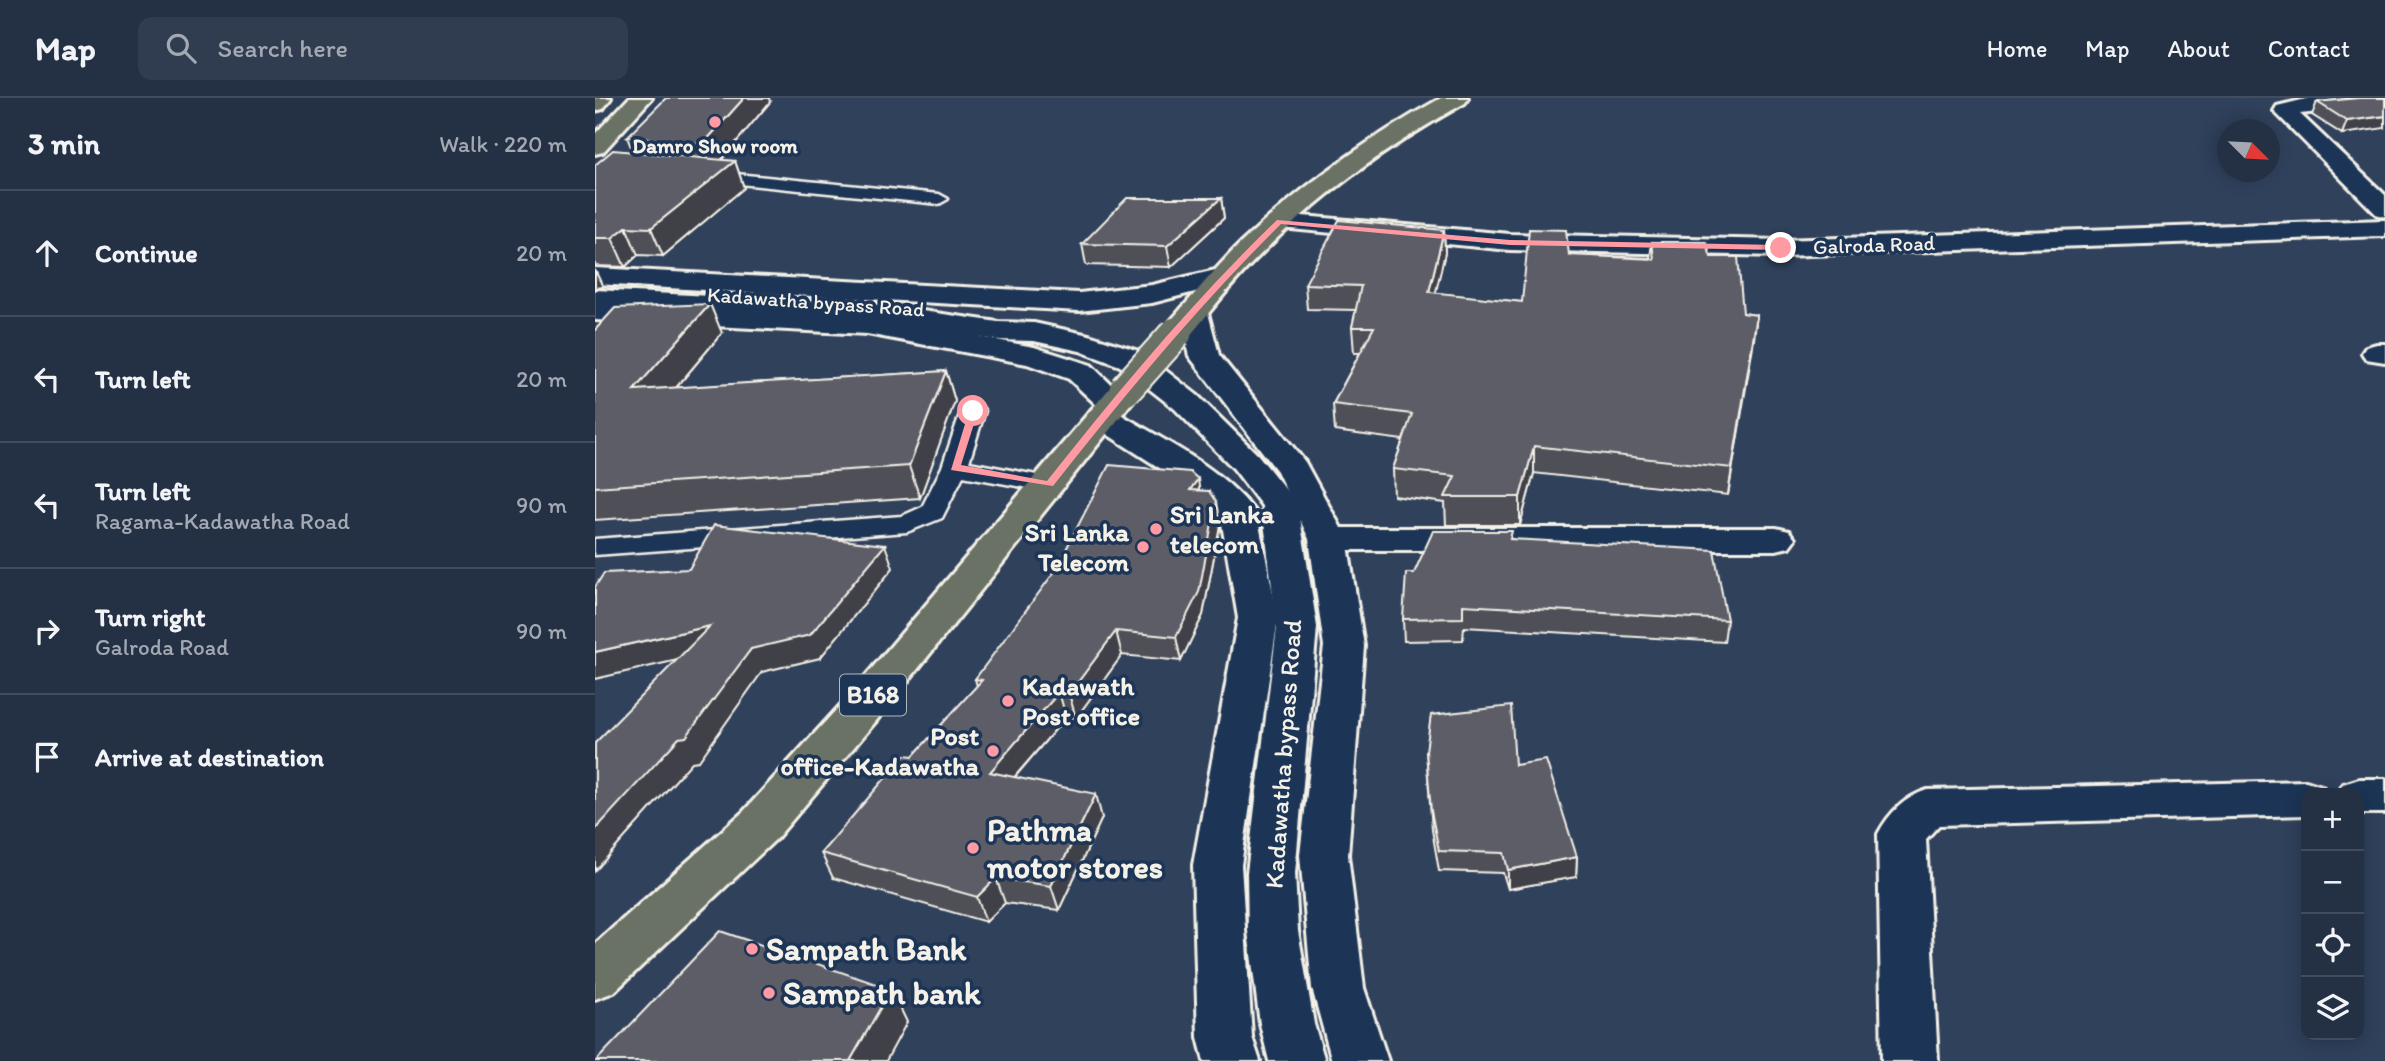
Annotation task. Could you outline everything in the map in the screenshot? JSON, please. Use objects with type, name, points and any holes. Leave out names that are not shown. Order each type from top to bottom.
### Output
[{"type":"main road","points":[[595,103],[600,98]]},
{"type":"main road","points":[[595,147],[641,98]]},
{"type":"main road","name":"B168","points":[[595,975],[760,825],[861,709],[1114,403],[1224,276],[1279,222],[1371,148],[1457,98]]},
{"type":"street","points":[[2385,99],[2312,104],[2285,111],[2385,209]]},
{"type":"street","name":"Galroda Road","points":[[1279,222],[1510,243],[1781,248],[2385,228]]},
{"type":"street","points":[[595,276],[1079,302],[1152,294],[1224,276]]},
{"type":"street","name":"Kadawatha bypass Road","points":[[595,289],[895,306],[948,311],[1007,322],[1034,332],[1089,344],[1131,359],[1219,433],[1266,485],[1280,505],[1297,627],[1271,873],[1273,930],[1287,1024],[1297,1061]]},
{"type":"street","name":"Kadawatha bypass Road","points":[[595,299],[881,314],[998,331],[1034,332]]},
{"type":"street","points":[[595,311],[880,327],[1034,356],[1080,372],[1239,515],[1258,618],[1217,864],[1225,1037],[1232,1061]]},
{"type":"street","points":[[1184,323],[1204,356],[1293,469],[1328,539],[1344,646],[1324,855],[1338,988],[1360,1061]]},
{"type":"street","points":[[1328,539],[1776,539]]},
{"type":"street","points":[[2364,796],[2385,796]]},
{"type":"street","points":[[1910,1061],[1902,834],[1927,808],[2301,798]]},
{"type":"lane","points":[[691,175],[939,199]]},
{"type":"lane","points":[[595,547],[907,524],[933,512],[955,467],[973,411]]},
{"type":"lane","points":[[955,467],[1049,484]]},
{"type":"building","points":[[666,98],[744,98],[703,144],[627,137]]},
{"type":"building","points":[[2385,98],[2385,116],[2347,121],[2317,102]]},
{"type":"building","points":[[613,150],[735,161],[651,228],[626,227],[612,238],[595,238],[595,165]]},
{"type":"building","points":[[1127,198],[1221,198],[1167,246],[1082,244]]},
{"type":"building","points":[[1339,220],[1444,230],[1429,292],[1522,302],[1529,229],[1566,230],[1569,255],[1654,259],[1652,242],[1706,242],[1711,257],[1738,257],[1743,313],[1757,315],[1732,468],[1534,446],[1520,497],[1445,497],[1455,476],[1393,469],[1412,414],[1333,404],[1374,327],[1352,327],[1361,286],[1305,284]]},
{"type":"building","points":[[710,304],[634,390],[946,371],[909,466],[595,487],[595,330],[615,308]]},
{"type":"building","points":[[1109,465],[1190,472],[1198,479],[1190,490],[1209,491],[1216,502],[1199,592],[1176,637],[1116,631],[1069,694],[1059,692],[990,772],[1096,794],[1051,886],[996,878],[977,897],[821,853],[905,755],[913,756],[982,680],[975,679],[1055,571]]},
{"type":"building","points":[[714,525],[885,545],[810,635],[751,649],[686,737],[679,738],[595,830],[595,743],[710,626],[595,652],[595,587],[604,573],[689,569]]},
{"type":"building","points":[[1433,531],[1512,531],[1510,539],[1714,550],[1727,620],[1463,605],[1463,618],[1403,619],[1406,573],[1414,573]]},
{"type":"building","points":[[1511,706],[1515,765],[1546,760],[1577,857],[1508,870],[1504,853],[1439,851],[1431,811],[1426,751],[1431,715]]},
{"type":"building","points":[[720,931],[891,989],[850,1061],[596,1061]]},
{"type":"place","name":"Damro Show room","points":[[715,122]]},
{"type":"place","name":"Sri Lanka telecom","points":[[1156,529]]},
{"type":"place","name":"Sri Lanka Telecom","points":[[1143,547]]},
{"type":"place","name":"Kadawath Post office","points":[[1008,701]]},
{"type":"place","name":"Post office-Kadawatha","points":[[993,751]]},
{"type":"place","name":"Pathma motor stores","points":[[973,848]]},
{"type":"place","name":"Sampath Bank","points":[[752,949]]},
{"type":"place","name":"Sampath bank","points":[[769,993]]},
{"type":"route","points":[[973,411],[955,467],[1049,484],[1125,390],[1224,276],[1279,222],[1510,243],[1781,248]]}]
